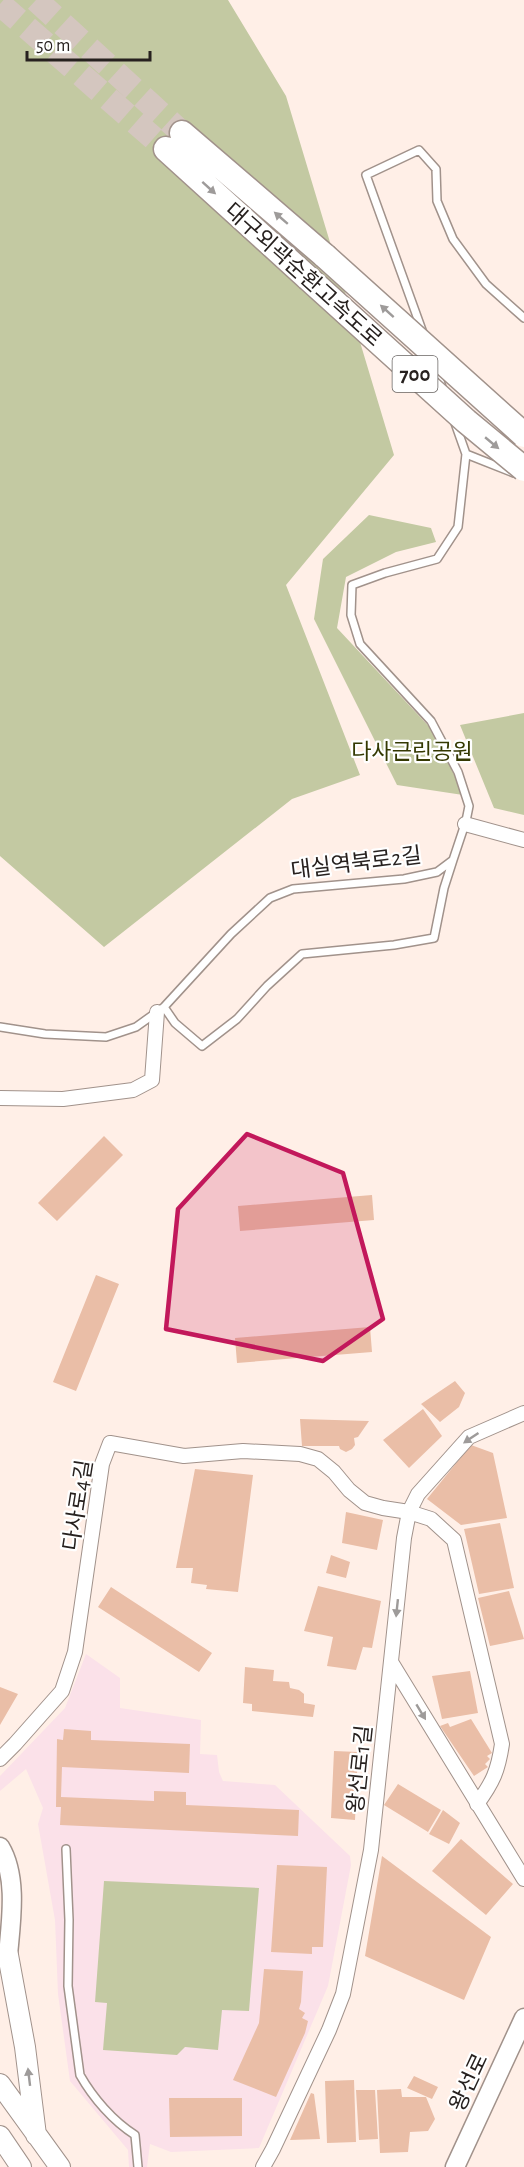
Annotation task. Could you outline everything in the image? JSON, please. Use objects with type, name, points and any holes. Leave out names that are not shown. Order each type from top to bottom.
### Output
[{"type":"highway","name":"대구외곽순환고속도로","points":[[524,435],[325,256],[174,141],[308,278],[466,421],[524,469]]},
{"type":"main road","points":[[0,1847],[8,1860],[11,1921],[8,1954],[25,2047],[36,2135]]},
{"type":"main road","points":[[0,1974],[8,1954]]},
{"type":"main road","name":"왕선로","points":[[455,2167],[524,2018]]},
{"type":"main road","points":[[0,2084],[60,2167]]},
{"type":"main road","points":[[0,2136],[21,2167]]},
{"type":"street","points":[[465,824],[524,840]]},
{"type":"street","points":[[0,1098],[63,1099],[133,1090],[152,1080],[160,1009]]},
{"type":"street","name":"왕선로1길","points":[[263,2167],[329,2030],[343,1994],[371,1850],[409,1512],[418,1494],[469,1437],[524,1413]]},
{"type":"street","name":"다사로4길","points":[[0,1759],[62,1691],[75,1652],[102,1464],[110,1443],[184,1456],[243,1451],[300,1454],[318,1459],[365,1503],[409,1512]]},
{"type":"street","points":[[409,1512],[431,1519],[454,1539],[498,1724],[502,1744],[498,1768],[492,1782],[477,1804]]},
{"type":"street","points":[[391,1662],[524,1879]]},
{"type":"lane","points":[[524,318],[486,284],[453,239],[437,201],[436,169],[419,150],[366,175],[466,454],[524,477]]},
{"type":"lane","name":"대실역북로2길","points":[[160,1009],[202,1046],[237,1019],[267,986],[302,954],[384,946],[434,938],[444,888],[469,806],[458,772],[431,721],[360,644],[351,615],[352,585],[385,573],[437,559],[458,527],[466,454]]},
{"type":"lane","name":"대실역북로2길","points":[[0,1027],[45,1034],[106,1037],[136,1027],[160,1009],[231,934],[270,898],[292,889],[404,879],[437,872],[453,860]]},
{"type":"lane","points":[[66,1849],[69,1920],[68,1986],[80,2075],[120,2125],[135,2135],[138,2167]]},
{"type":"highlighted area","points":[[247,1134],[343,1173],[383,1319],[323,1361],[166,1329],[178,1209]]},
{"type":"shaded area","points":[[86,1654],[120,1678],[120,1708],[201,1720],[200,1754],[217,1755],[219,1772],[223,1781],[275,1785],[350,1856],[351,1865],[328,1986],[259,2148],[171,2152],[150,2144],[147,2167],[129,2167],[128,2150],[70,2081],[58,1994],[55,1920],[38,1824],[43,1808],[26,1769],[0,1791],[0,1776],[65,1708]]},
{"type":"green space","points":[[0,0],[228,0],[286,96],[394,455],[286,585],[360,775],[292,799],[104,947],[0,856]]},
{"type":"green space","name":"다사근린공원","points":[[369,515],[431,528],[436,542],[396,552],[346,577],[337,628],[436,734],[463,795],[397,785],[314,619],[323,559]]},
{"type":"green space","points":[[524,713],[524,815],[494,808],[460,725]]},
{"type":"green space","points":[[104,1881],[259,1888],[249,2011],[222,2010],[218,2050],[185,2047],[177,2055],[103,2050],[107,2003],[95,2002]]},
{"type":"building","points":[[104,1136],[123,1155],[57,1221],[38,1203]]},
{"type":"building","points":[[372,1195],[374,1220],[240,1231],[238,1206]]},
{"type":"building","points":[[96,1275],[119,1284],[76,1391],[53,1382]]},
{"type":"building","points":[[370,1327],[372,1352],[237,1363],[235,1338]]},
{"type":"building","points":[[455,1381],[465,1393],[459,1407],[440,1422],[421,1404]]},
{"type":"building","points":[[423,1409],[442,1436],[409,1468],[383,1440]]},
{"type":"building","points":[[300,1419],[369,1421],[358,1437],[354,1438],[355,1445],[346,1452],[339,1446],[302,1446]]},
{"type":"building","points":[[471,1445],[493,1453],[507,1518],[461,1525],[427,1499]]},
{"type":"building","points":[[195,1469],[253,1475],[238,1592],[206,1589],[207,1585],[191,1583],[193,1568],[176,1568]]},
{"type":"building","points":[[346,1512],[383,1520],[377,1550],[342,1543]]},
{"type":"building","points":[[500,1523],[514,1588],[479,1594],[464,1529]]},
{"type":"building","points":[[331,1555],[350,1562],[346,1578],[326,1573]]},
{"type":"building","points":[[318,1586],[381,1601],[372,1648],[363,1647],[356,1670],[327,1666],[333,1637],[304,1631]]},
{"type":"building","points":[[111,1587],[212,1653],[199,1672],[98,1607]]},
{"type":"building","points":[[509,1591],[524,1639],[490,1646],[478,1598]]},
{"type":"building","points":[[245,1667],[274,1670],[273,1681],[289,1682],[290,1688],[304,1694],[304,1703],[315,1705],[313,1717],[252,1711],[252,1704],[243,1703]]},
{"type":"building","points":[[470,1671],[478,1713],[442,1719],[432,1676]]},
{"type":"building","points":[[0,1687],[18,1694],[0,1725]]},
{"type":"building","points":[[471,1719],[492,1753],[487,1756],[490,1759],[485,1764],[488,1767],[474,1776],[440,1726],[448,1723],[450,1727]]},
{"type":"building","points":[[64,1729],[91,1731],[91,1740],[190,1744],[189,1773],[62,1767],[61,1797],[154,1801],[154,1791],[186,1792],[186,1805],[299,1810],[298,1836],[60,1825],[61,1807],[56,1807],[57,1739],[63,1740]]},
{"type":"building","points":[[334,1751],[358,1752],[355,1820],[331,1818]]},
{"type":"building","points":[[398,1784],[441,1810],[428,1832],[384,1805]]},
{"type":"building","points":[[443,1810],[460,1823],[449,1844],[429,1834]]},
{"type":"building","points":[[461,1839],[513,1884],[486,1915],[432,1871]]},
{"type":"building","points":[[382,1856],[491,1937],[464,2000],[365,1956]]},
{"type":"building","points":[[277,1865],[327,1867],[323,1947],[312,1947],[312,1954],[271,1952]]},
{"type":"building","points":[[264,1969],[303,1971],[299,2009],[305,2013],[302,2018],[308,2021],[305,2033],[276,2097],[233,2080],[259,2023]]},
{"type":"building","points":[[414,2076],[438,2087],[432,2099],[407,2088]]},
{"type":"building","points":[[354,2080],[356,2142],[327,2143],[325,2081]]},
{"type":"building","points":[[401,2089],[402,2097],[426,2097],[435,2119],[428,2131],[410,2132],[408,2152],[380,2153],[377,2090]]},
{"type":"building","points":[[356,2090],[375,2090],[378,2139],[359,2140]]},
{"type":"building","points":[[311,2093],[314,2094],[320,2139],[290,2140]]},
{"type":"building","points":[[169,2098],[242,2098],[242,2136],[170,2137]]},
{"type":"tunnel","points":[[36,0],[182,133]]},
{"type":"tunnel","points":[[0,4],[166,149]]}]
